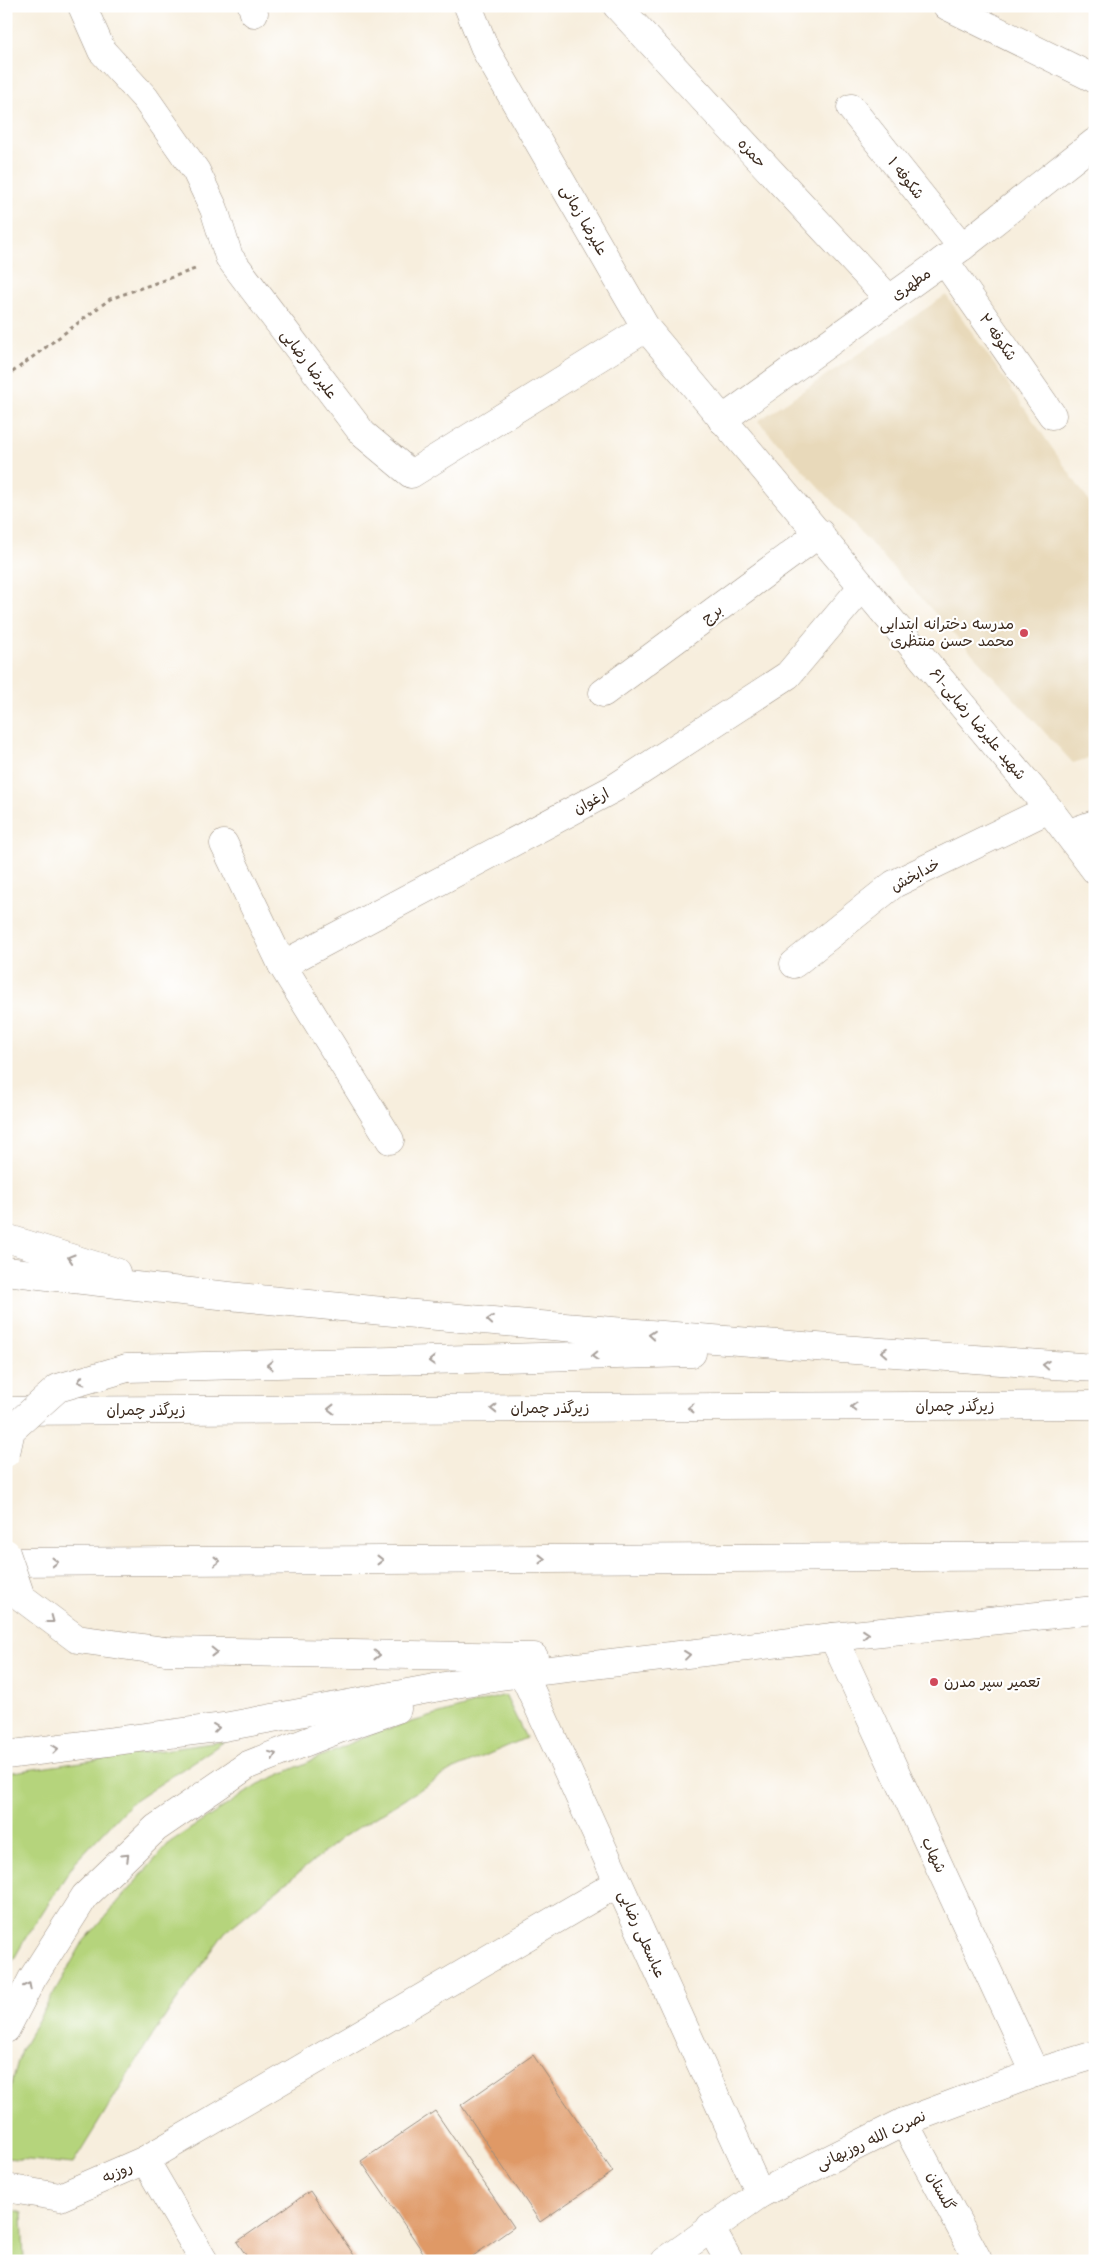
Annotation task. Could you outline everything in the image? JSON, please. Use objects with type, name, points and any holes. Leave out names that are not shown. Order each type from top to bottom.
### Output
[{"type":"street","name":"علیرضا رضایی","points":[[82,6],[102,51],[145,98],[196,171],[214,209],[229,257],[363,434],[411,474],[646,328]]},
{"type":"street","name":"علیرضا زمانی","points":[[468,6],[486,51],[646,328],[722,420]]},
{"type":"street","name":"حمزه","points":[[617,6],[889,300]]},
{"type":"street","points":[[947,6],[1095,79]]},
{"type":"street","name":"شکوفه ۱","points":[[851,108],[953,254]]},
{"type":"street","name":"مطهری","points":[[722,420],[953,254],[1095,142]]},
{"type":"street","name":"شکوفه ۲","points":[[953,254],[1052,415]]},
{"type":"street","name":"۶۱-شهید علیرضا رضایی","points":[[722,420],[820,534],[862,587],[1069,833],[1095,870]]},
{"type":"street","name":"برج","points":[[603,693],[820,534]]},
{"type":"street","name":"ارغوان","points":[[282,965],[613,789],[788,675],[862,587]]},
{"type":"street","name":"خدابخش","points":[[794,964],[894,884],[1049,809]]},
{"type":"street","points":[[1069,833],[1095,824]]},
{"type":"street","points":[[224,844],[282,965],[390,1140]]},
{"type":"street","points":[[6,1238],[184,1293]]},
{"type":"street","points":[[6,1271],[184,1293],[836,1349],[1095,1368]]},
{"type":"street","points":[[6,1453],[11,1430],[58,1388],[127,1368],[836,1349]]},
{"type":"street","name":"زیرگذر چمران","points":[[6,1411],[1095,1406]]},
{"type":"street","points":[[6,1553],[21,1597],[77,1639],[165,1651],[655,1659]]},
{"type":"street","points":[[6,1562],[1095,1556]]},
{"type":"street","points":[[6,1755],[224,1728],[511,1674],[655,1659],[832,1637],[1093,1615]]},
{"type":"street","name":"شهاب","points":[[832,1637],[1035,2072]]},
{"type":"street","points":[[6,2029],[32,1979],[85,1896],[156,1828],[248,1765],[339,1729],[511,1674]]},
{"type":"street","name":"عباسعلی رضایی","points":[[511,1674],[618,1883],[760,2194]]},
{"type":"street","points":[[146,2160],[618,1883]]},
{"type":"street","name":"نصرت الله روزبهانی","points":[[665,2261],[710,2227],[760,2194],[904,2122],[1035,2072],[1095,2055]]},
{"type":"street","name":"گلستان","points":[[904,2122],[978,2260]]},
{"type":"street","name":"روزبه","points":[[6,2188],[60,2196],[146,2160],[204,2261]]},
{"type":"street","points":[[710,2227],[729,2261]]},
{"type":"path","points":[[6,377],[110,299],[229,257]]},
{"type":"shaded area","name":"مدرسه دخترانه ابتدایی محمد حسن منتظری","points":[[946,295],[1095,510],[1095,756],[1073,763],[758,421]]},
{"type":"green space","points":[[505,1695],[526,1738],[450,1771],[343,1837],[225,1932],[153,2034],[73,2164],[6,2158],[6,2104],[21,2050],[83,1942],[170,1842],[261,1783],[371,1734]]},
{"type":"green space","points":[[225,1741],[130,1804],[75,1862],[24,1941],[6,1973],[6,1773]]},
{"type":"green space","points":[[6,2207],[22,2213],[24,2261],[6,2261]]},
{"type":"building","points":[[533,2055],[613,2172],[540,2222],[461,2105]]},
{"type":"building","points":[[435,2111],[514,2227],[466,2261],[429,2261],[361,2161]]},
{"type":"building","points":[[310,2191],[358,2261],[250,2261],[237,2242]]},
{"type":"place","name":"مدرسه دخترانه ابتدایی محمد حسن منتظری","points":[[1024,633]]},
{"type":"place","name":"تعمیر سپر مدرن","points":[[934,1682]]}]
